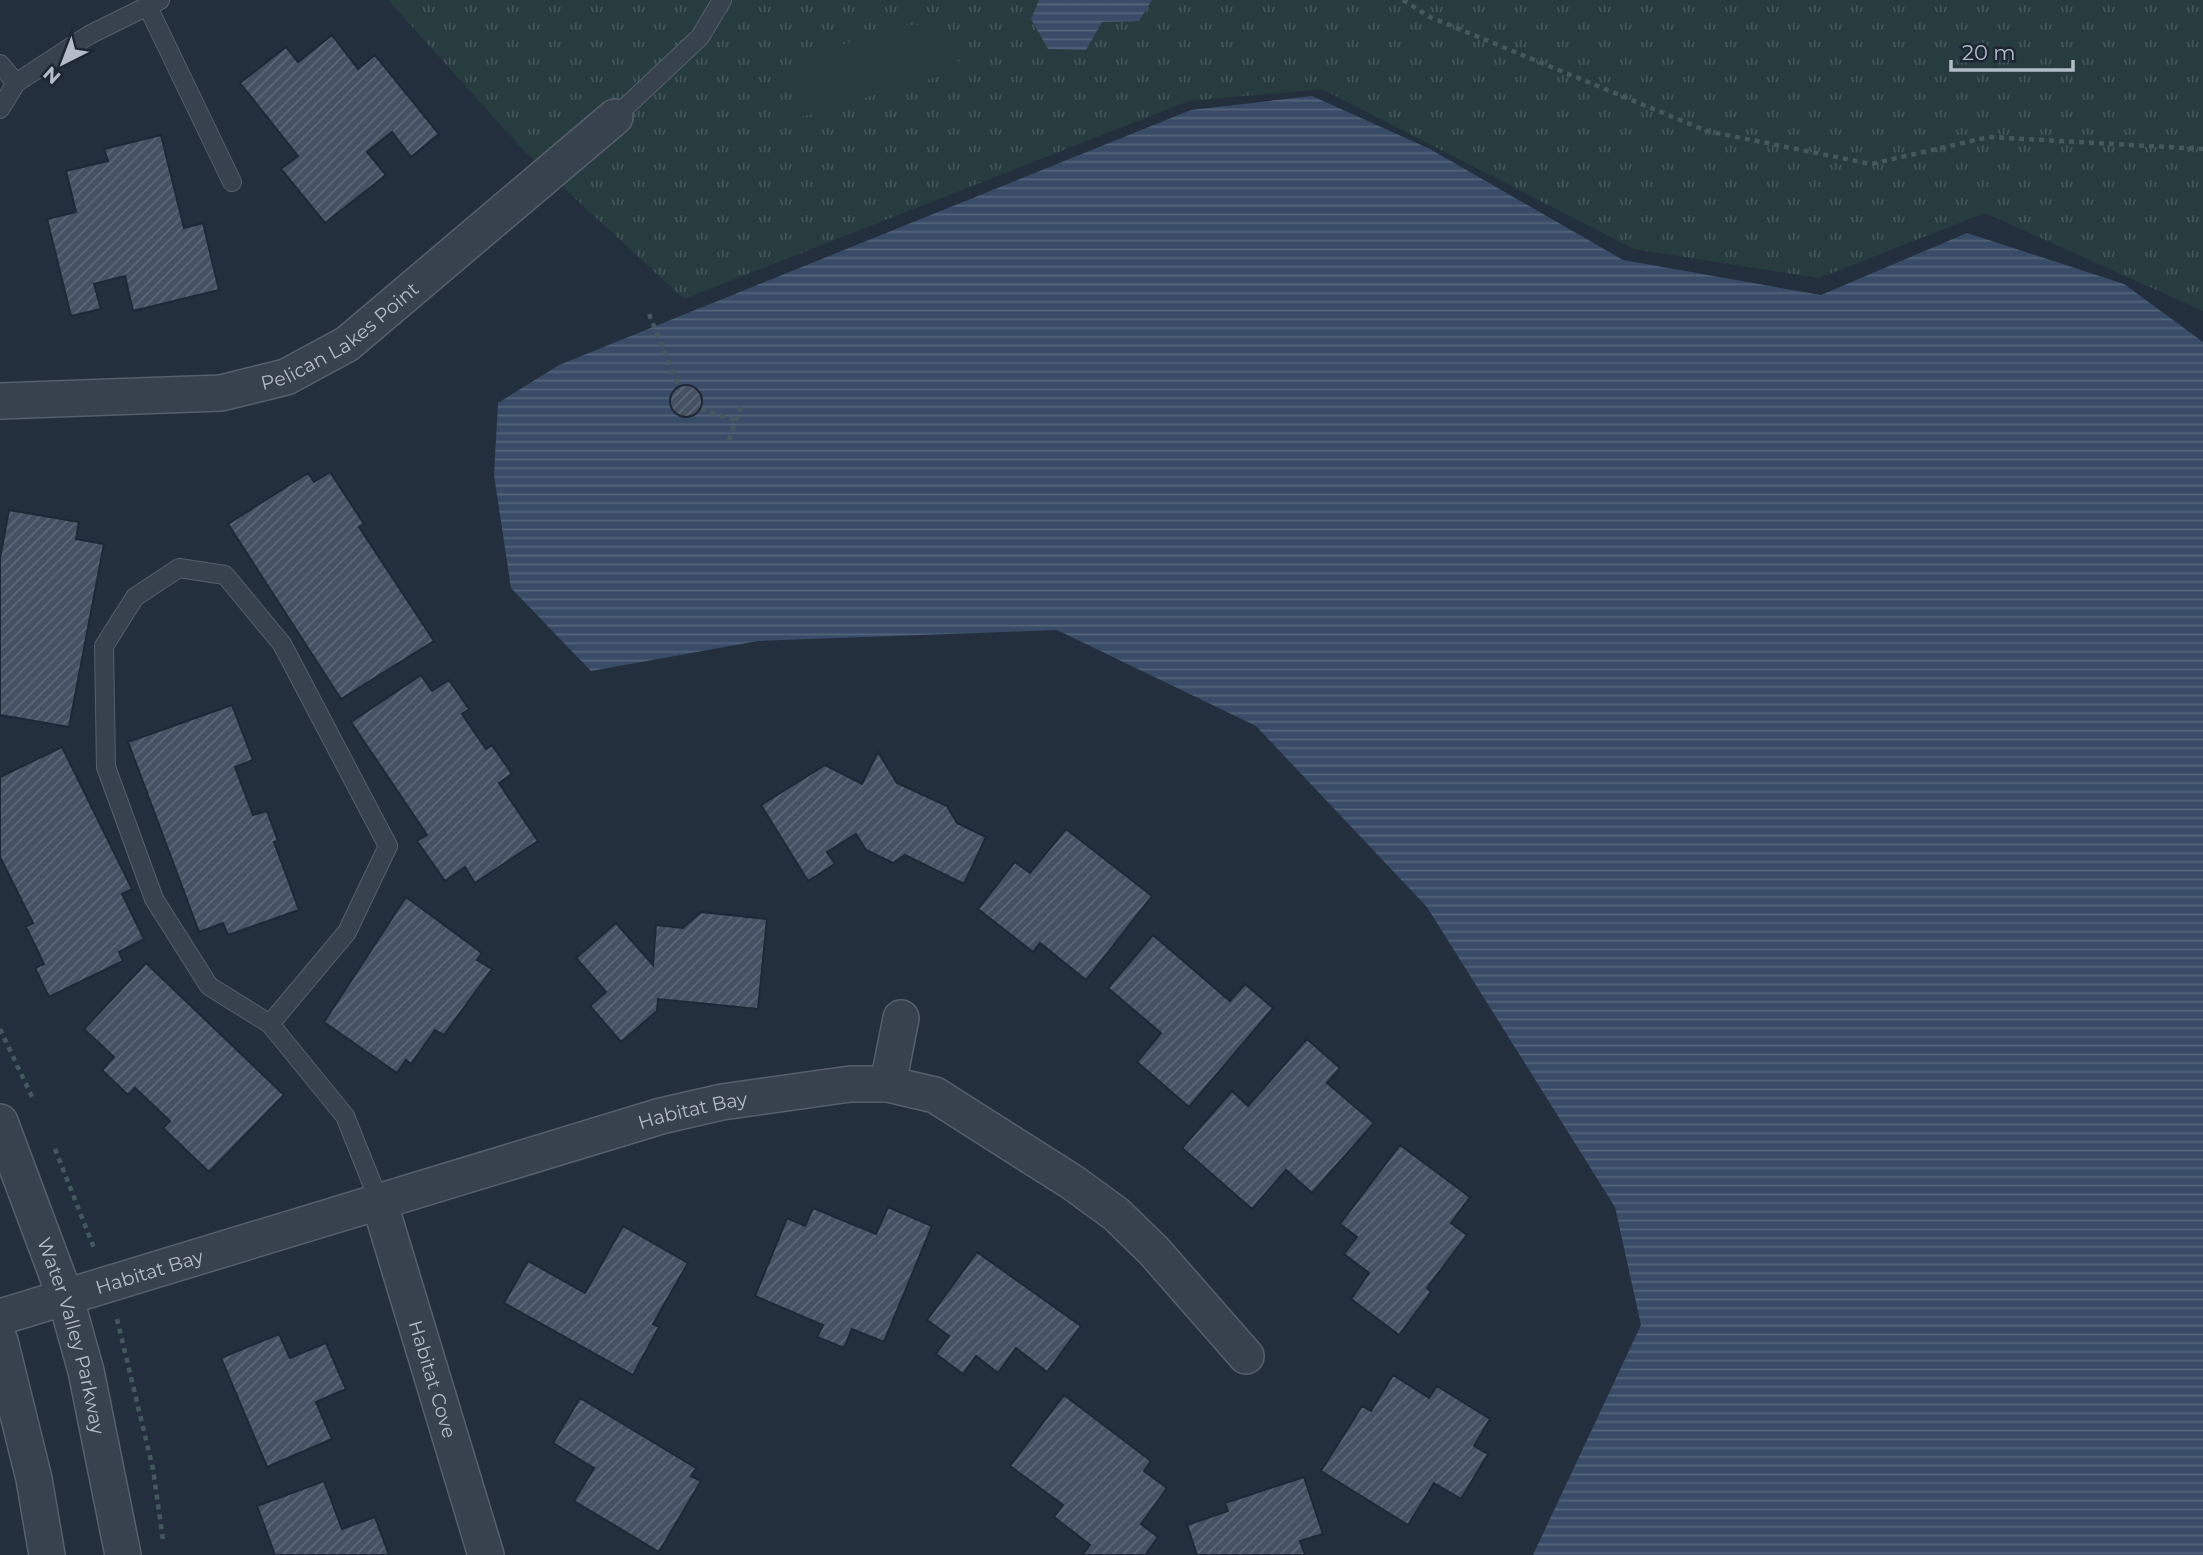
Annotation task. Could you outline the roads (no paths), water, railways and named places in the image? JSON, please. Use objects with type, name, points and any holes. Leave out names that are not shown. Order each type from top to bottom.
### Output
[{"type":"street","name":"Pelican Lakes Point","points":[[0,400],[221,393],[286,377],[347,344],[378,320],[615,117]]},
{"type":"street","points":[[888,1084],[901,1018]]},
{"type":"street","name":"Habitat Bay","points":[[0,1317],[661,1116],[722,1102],[837,1086],[888,1084],[934,1096],[1072,1182],[1115,1214],[1154,1251],[1246,1356]]},
{"type":"street","name":"Water Valley Parkway","points":[[0,1122],[65,1296],[86,1371],[123,1555]]},
{"type":"street","name":"Habitat Cove","points":[[379,1201],[486,1555]]},
{"type":"street","points":[[0,1342],[34,1479],[47,1555]]},
{"type":"lane","points":[[615,117],[700,37],[722,0]]},
{"type":"lane","points":[[0,109],[16,83],[89,35],[154,2],[232,182]]},
{"type":"lane","points":[[0,64],[16,83]]},
{"type":"lane","points":[[270,1024],[347,932],[388,846],[282,644],[225,575],[179,568],[135,597],[104,646],[106,767],[154,899],[209,986],[270,1024],[345,1116],[379,1201]]},
{"type":"water","points":[[1039,0],[1152,0],[1139,21],[1102,22],[1086,50],[1048,49],[1031,19]]},
{"type":"water","points":[[1312,96],[1430,149],[1623,260],[1821,295],[1967,233],[2124,284],[2203,342],[2203,1555],[1533,1555],[1641,1325],[1615,1207],[1427,907],[1256,726],[1057,630],[758,641],[591,671],[511,588],[494,475],[498,403],[559,365],[1191,110]]}]
